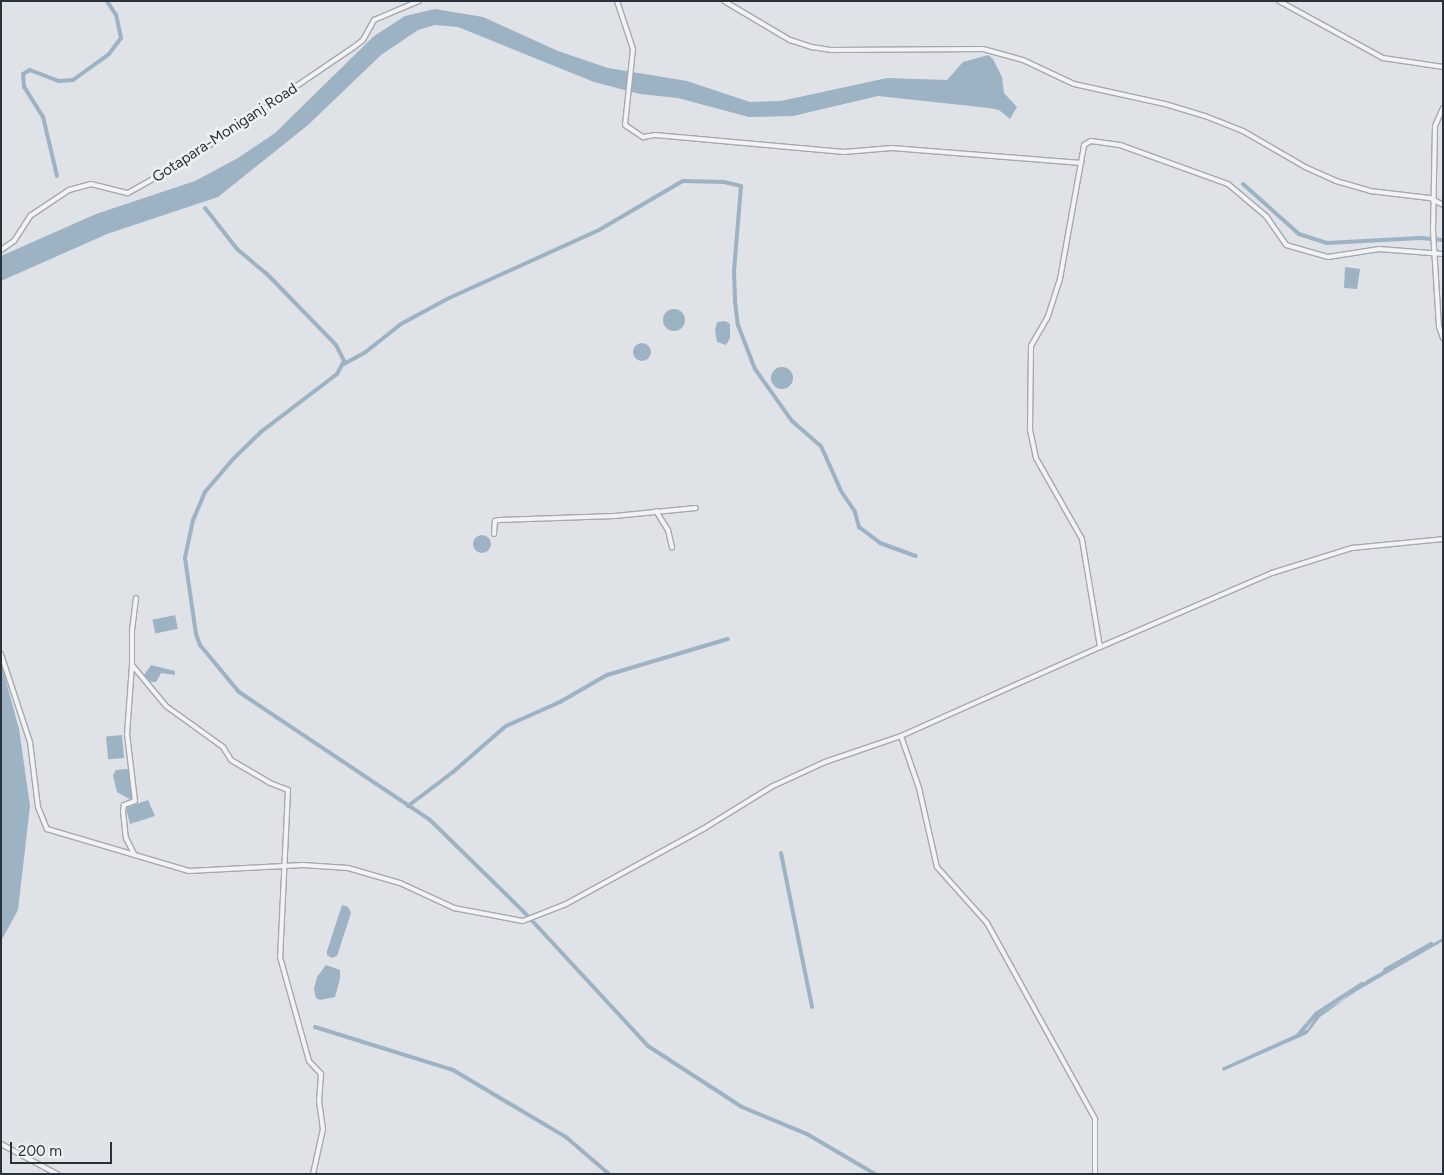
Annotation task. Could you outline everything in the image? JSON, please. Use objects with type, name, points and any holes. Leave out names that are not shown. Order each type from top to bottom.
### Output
[{"type":"street","name":"Gotapara-Moniganj Road","points":[[1,250],[14,241],[30,216],[69,190],[91,184],[128,193],[192,158],[354,47],[374,20],[419,1]]},
{"type":"street","points":[[617,1],[631,42],[633,57],[626,97],[625,125],[643,137],[655,135],[844,152],[892,148],[1081,163]]},
{"type":"street","points":[[724,1],[790,40],[812,47],[832,50],[976,49],[1022,60],[1074,84],[1165,104],[1205,116],[1243,131],[1305,167],[1336,180],[1370,191],[1435,200],[1443,204]]},
{"type":"street","points":[[1279,1],[1383,58],[1443,67]]},
{"type":"street","points":[[1443,108],[1436,126],[1433,231],[1437,312],[1443,338]]},
{"type":"street","points":[[1100,647],[1082,539],[1036,458],[1030,429],[1031,346],[1048,316],[1060,279],[1084,145],[1091,142],[1146,153],[1228,184],[1266,216],[1286,245],[1328,257],[1379,249],[1443,254]]},
{"type":"street","points":[[494,534],[494,525],[499,520],[615,516],[696,508]]},
{"type":"street","points":[[656,511],[668,530],[672,548]]},
{"type":"street","points":[[1,654],[30,742],[44,826],[135,856],[189,871],[283,866],[348,868],[400,883],[454,908],[523,921],[566,904],[703,829],[773,786],[825,762],[901,736],[1272,573],[1352,548],[1443,539]]},
{"type":"street","points":[[135,856],[126,838],[123,811],[124,805],[135,801],[127,734],[132,665],[132,632],[136,598]]},
{"type":"street","points":[[132,665],[166,706],[223,747],[231,760],[270,783],[288,790],[280,918],[283,975],[309,1061],[319,1070],[321,1081],[319,1101],[323,1128],[313,1174]]},
{"type":"street","points":[[901,736],[919,788],[937,867],[987,923],[1095,1119],[1095,1174]]},
{"type":"street","points":[[1,1144],[57,1174]]},
{"type":"water","points":[[435,9],[483,17],[558,51],[608,68],[687,81],[750,102],[781,101],[887,78],[947,80],[963,62],[988,55],[993,59],[1002,77],[1004,93],[1017,107],[1010,119],[999,110],[989,108],[878,96],[793,116],[749,117],[678,98],[640,94],[594,82],[458,27],[435,25],[418,30],[381,55],[308,125],[218,197],[107,234],[1,281],[1,256],[96,214],[195,181],[238,158],[275,133],[374,36],[405,16]]},
{"type":"water","points":[[1345,267],[1360,269],[1357,289],[1344,288]]},
{"type":"water","points":[[674,309],[684,316],[685,320],[678,330],[674,331],[664,324],[663,320],[670,310]]},
{"type":"water","points":[[725,321],[730,324],[730,338],[726,345],[717,342],[715,330],[717,322]]},
{"type":"water","points":[[642,343],[650,348],[651,352],[646,360],[642,361],[634,356],[633,352],[638,344]]},
{"type":"water","points":[[782,367],[790,370],[793,378],[790,386],[782,389],[774,386],[771,378],[774,370]]},
{"type":"water","points":[[482,535],[488,538],[491,544],[488,550],[482,553],[476,550],[473,544],[476,538]]},
{"type":"water","points":[[175,615],[178,629],[155,633],[153,620]]},
{"type":"water","points":[[1,662],[19,729],[30,806],[18,910],[1,941]]},
{"type":"water","points":[[151,665],[175,671],[175,675],[161,673],[156,682],[151,682],[144,675]]},
{"type":"water","points":[[122,735],[124,758],[108,759],[106,736]]},
{"type":"water","points":[[127,769],[130,771],[134,797],[129,799],[117,792],[113,775],[116,770]]},
{"type":"water","points":[[148,800],[155,816],[130,824],[126,808]]},
{"type":"water","points":[[342,905],[348,907],[351,913],[337,956],[332,958],[327,955],[327,951]]},
{"type":"water","points":[[1443,938],[1443,941],[1355,992],[1320,1017],[1307,1034],[1223,1071],[1222,1068],[1308,1029],[1317,1015],[1343,1000],[1367,980]]},
{"type":"water","points":[[326,965],[340,970],[340,979],[335,997],[320,1000],[316,998],[314,989],[317,977]]},
{"type":"waterway","points":[[57,176],[43,117],[24,87],[23,74],[30,70],[59,81],[73,80],[109,54],[121,38],[116,15],[107,1]]},
{"type":"waterway","points":[[344,364],[367,351],[401,324],[447,299],[599,230],[683,181],[724,182],[741,186],[734,271],[735,302],[738,325],[755,369],[792,421],[821,446],[841,491],[855,512],[859,527],[880,543],[916,556]]},
{"type":"waterway","points":[[1243,184],[1299,234],[1327,243],[1420,238],[1443,240]]},
{"type":"waterway","points":[[205,208],[237,249],[266,273],[336,345],[344,361],[337,374],[261,432],[234,458],[205,492],[193,520],[185,558],[196,634],[200,645],[239,692],[429,819],[524,912],[648,1046],[742,1107],[807,1134],[875,1174]]},
{"type":"waterway","points":[[408,806],[453,772],[506,726],[560,702],[607,675],[728,639]]},
{"type":"waterway","points":[[781,853],[812,1007]]},
{"type":"waterway","points":[[1385,970],[1431,944]]},
{"type":"waterway","points":[[1298,1035],[1316,1014],[1362,984]]},
{"type":"waterway","points":[[315,1027],[453,1070],[566,1137],[609,1174]]}]
